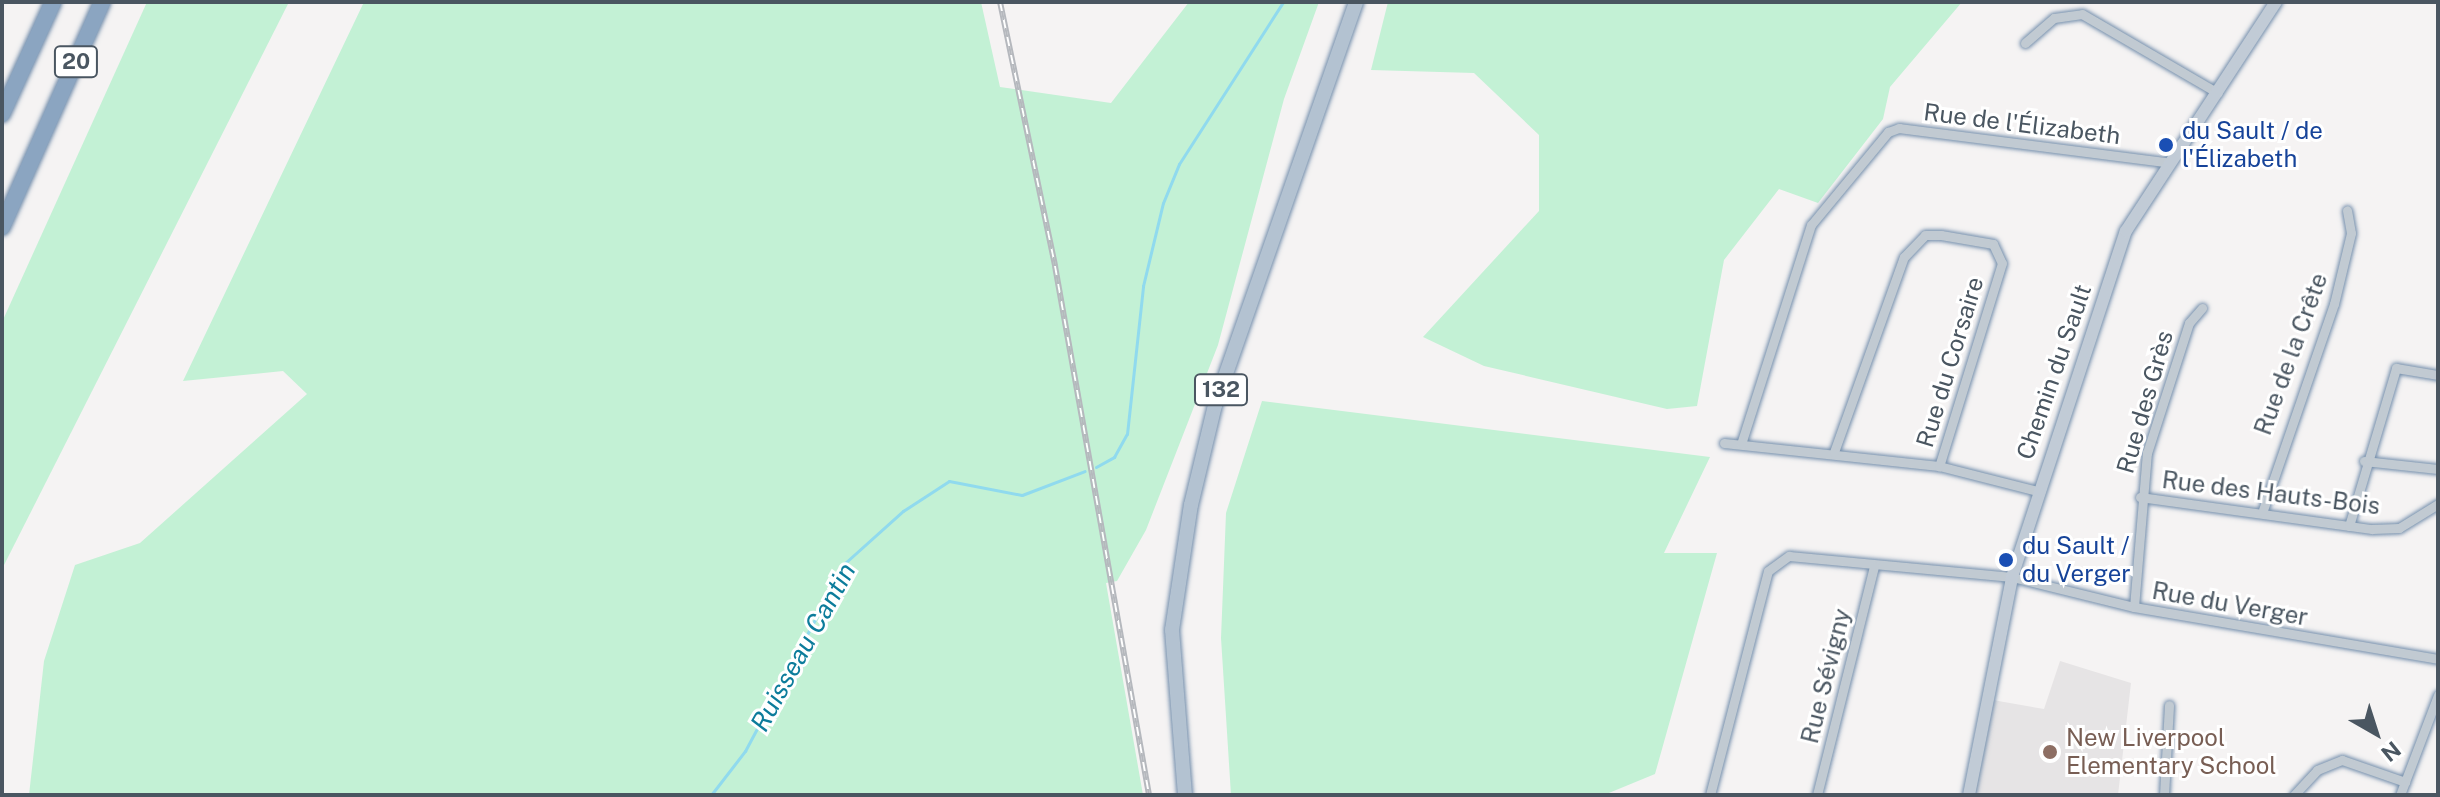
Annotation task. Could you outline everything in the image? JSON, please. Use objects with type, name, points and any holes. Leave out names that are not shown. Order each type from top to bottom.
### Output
[{"type":"highway","name":"20","points":[[2,114],[53,2]]},
{"type":"highway","name":"20","points":[[2,227],[102,2]]},
{"type":"main road","name":"132","points":[[1185,795],[1172,630],[1191,505],[1215,405],[1356,2]]},
{"type":"street","name":"Chemin du Sault","points":[[1969,795],[2012,577],[2037,491],[2126,231],[2166,162],[2218,93],[2276,2]]},
{"type":"street","points":[[2025,43],[2054,18],[2082,14],[2218,93]]},
{"type":"street","name":"Rue de l'Élizabeth","points":[[1741,444],[1811,225],[1888,132],[1899,128],[2166,162]]},
{"type":"street","name":"Rue de la Crête","points":[[2263,510],[2334,304],[2351,233],[2347,210]]},
{"type":"street","name":"Rue du Corsaire","points":[[1834,452],[1904,257],[1925,235],[1941,235],[1993,244],[2002,263],[1939,466]]},
{"type":"street","name":"Rue des Grès","points":[[2134,607],[2140,497],[2159,409],[2189,323],[2202,308]]},
{"type":"street","points":[[2349,526],[2364,461],[2396,368],[2438,375]]},
{"type":"street","points":[[1724,443],[1834,452],[1939,466],[2037,491]]},
{"type":"street","points":[[2364,461],[2438,469]]},
{"type":"street","name":"Rue des Hauts-Bois","points":[[2140,497],[2263,510],[2349,526],[2399,528],[2438,504]]},
{"type":"street","name":"Rue du Verger","points":[[1710,795],[1768,571],[1789,556],[2012,577],[2134,607],[2438,659]]},
{"type":"street","name":"Rue Sévigny","points":[[1817,795],[1874,566]]},
{"type":"street","points":[[2400,795],[2438,695]]},
{"type":"street","points":[[2164,795],[2169,705]]},
{"type":"street","points":[[2294,795],[2317,770],[2342,760],[2405,782]]},
{"type":"shaded area","name":"New Liverpool Elementary School","points":[[2060,661],[2131,683],[2118,795],[1969,795],[1987,699],[2044,709]]},
{"type":"green space","points":[[147,2],[289,2],[2,569],[2,322]]},
{"type":"green space","points":[[364,2],[981,2],[1000,87],[1111,103],[1189,2],[1319,2],[1284,99],[1218,345],[1146,530],[1117,581],[1106,583],[1143,795],[29,795],[44,661],[75,565],[140,543],[307,394],[283,371],[183,381]]},
{"type":"green space","points":[[1388,2],[1962,2],[1890,87],[1883,119],[1818,203],[1779,189],[1724,260],[1697,406],[1667,409],[1484,366],[1423,337],[1539,211],[1539,135],[1474,73],[1371,70]]},
{"type":"green space","points":[[1262,401],[1710,457],[1664,553],[1717,553],[1655,774],[1604,795],[1231,795],[1221,638],[1226,513]]},
{"type":"waterway","name":"Ruisseau Cantin","points":[[1096,467],[1114,457],[1127,434],[1143,286],[1163,203],[1179,164],[1283,2]]},
{"type":"waterway","name":"Ruisseau Cantin","points":[[711,795],[745,751],[845,563],[903,511],[949,481],[1022,495],[1085,471]]},
{"type":"railway","points":[[1000,2],[1055,266],[1149,795]]},
{"type":"place","name":"du Sault / de l'Élizabeth","points":[[2166,145]]},
{"type":"place","name":"du Sault / du Verger","points":[[2006,560]]},
{"type":"place","name":"New Liverpool Elementary School","points":[[2050,752]]}]
